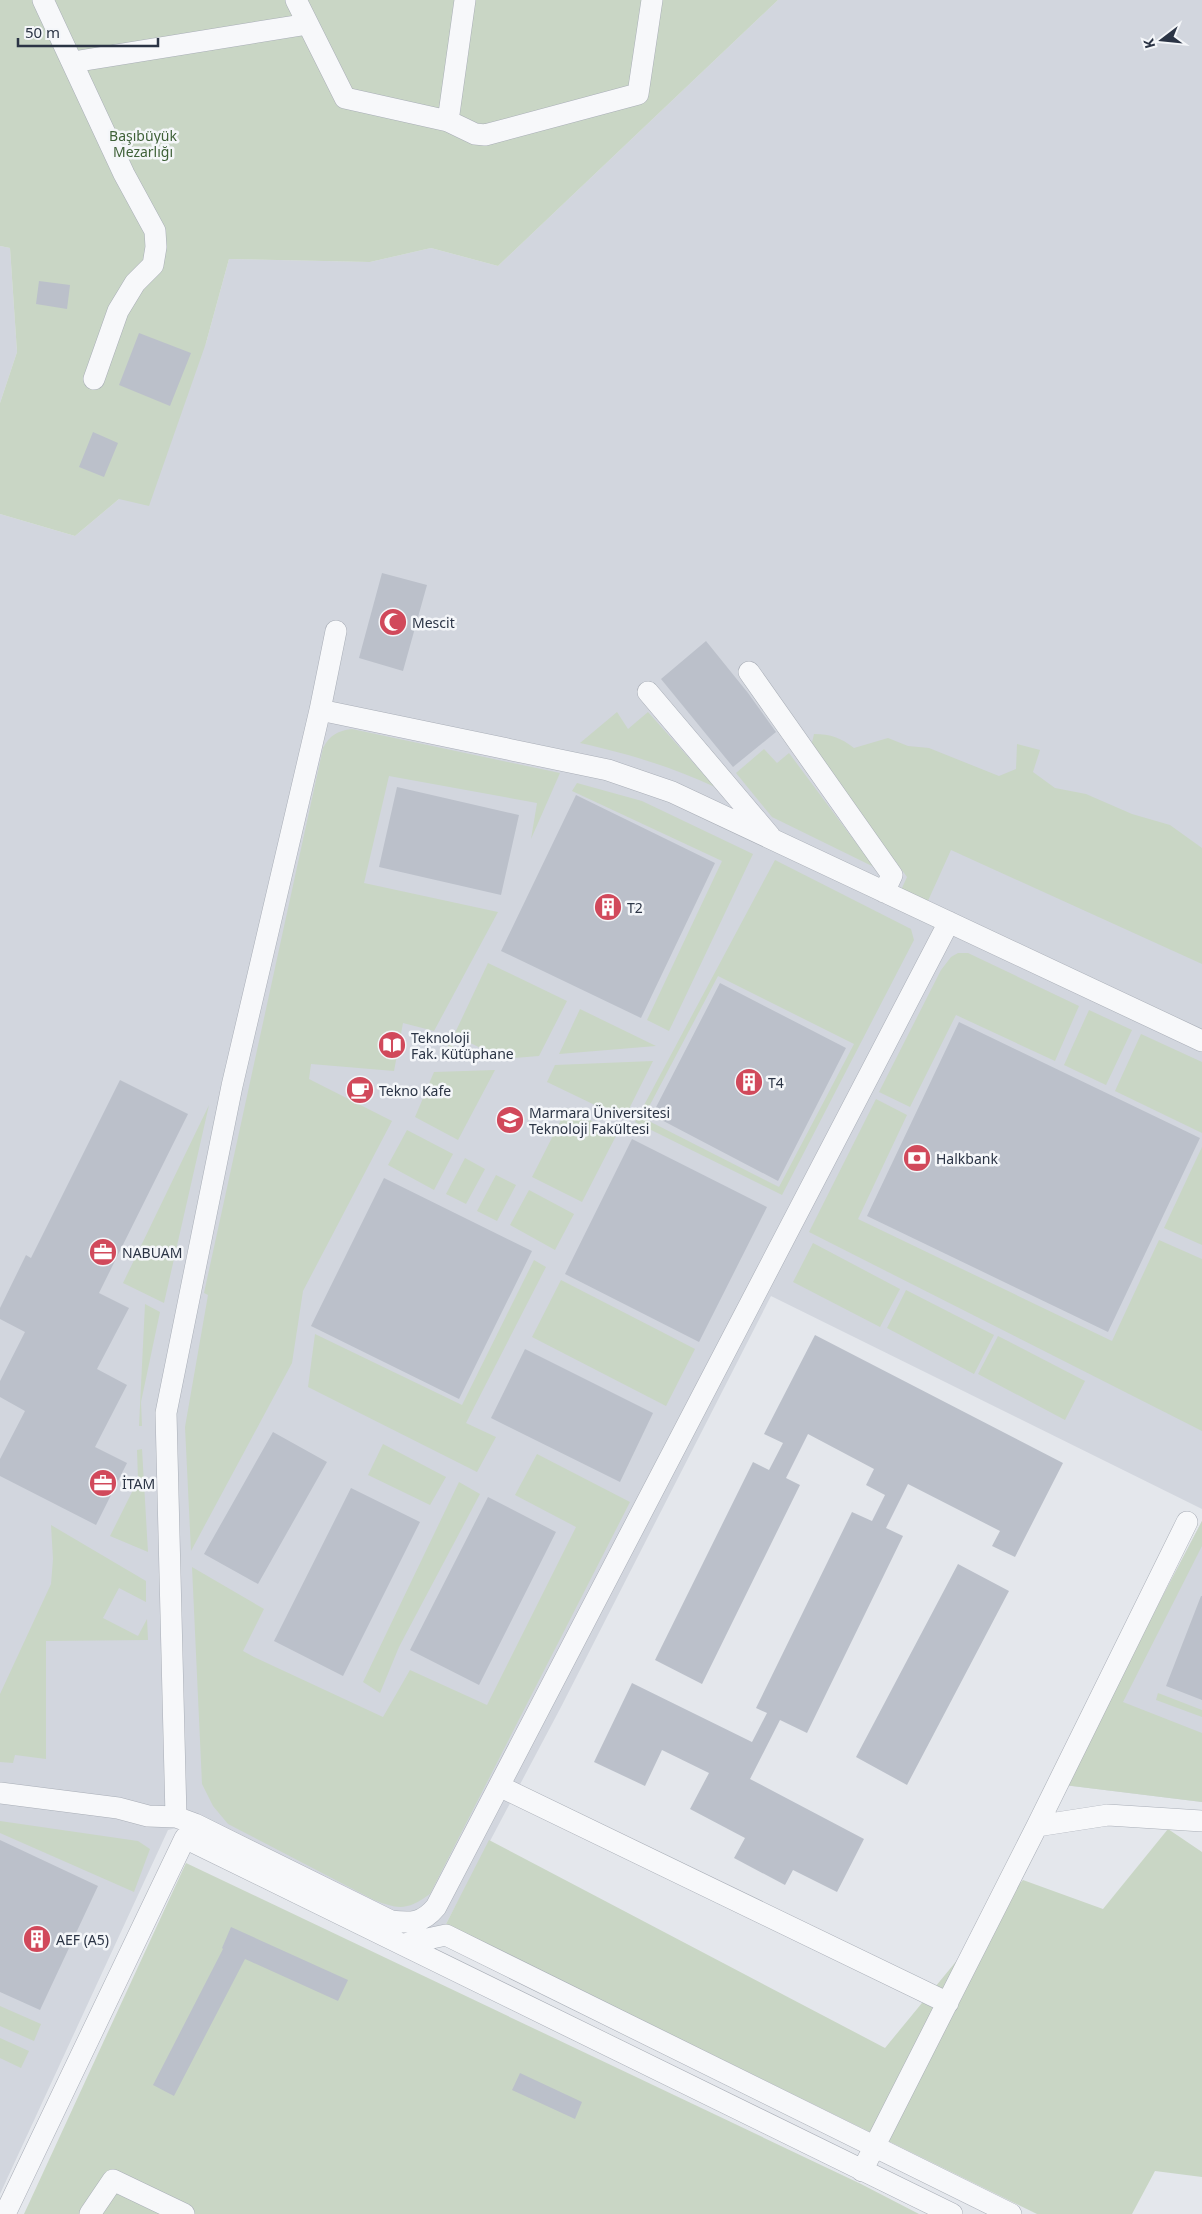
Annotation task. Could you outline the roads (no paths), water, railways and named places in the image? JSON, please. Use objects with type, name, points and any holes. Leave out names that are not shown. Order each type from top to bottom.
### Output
[{"type":"lane","points":[[43,0],[124,174],[155,231],[156,247],[153,264],[135,283],[118,311],[94,378]]},
{"type":"lane","points":[[296,0],[346,98],[448,121],[475,134],[485,135],[638,94],[652,0]]},
{"type":"lane","points":[[448,121],[463,4]]},
{"type":"lane","points":[[73,62],[308,24]]},
{"type":"lane","points":[[176,1818],[166,1413],[232,1086],[320,710],[336,631]]},
{"type":"lane","points":[[749,672],[892,875],[884,892]]},
{"type":"lane","points":[[648,692],[774,840]]},
{"type":"lane","points":[[320,710],[608,770],[672,792],[1202,1041]]},
{"type":"lane","points":[[0,1793],[118,1808],[148,1816],[176,1818],[195,1824],[390,1921],[409,1923],[427,1918],[436,1907],[949,922]]},
{"type":"lane","points":[[862,2171],[1037,1826],[1187,1522]]},
{"type":"lane","points":[[499,1786],[948,2003]]},
{"type":"lane","points":[[1037,1826],[1108,1815],[1202,1820]]},
{"type":"lane","points":[[5,2214],[185,1838],[952,2214]]},
{"type":"lane","points":[[404,1944],[446,1935],[1011,2214]]},
{"type":"lane","points":[[90,2214],[114,2180],[184,2214]]},
{"type":"place","name":"Mescit","points":[[393,622]]},
{"type":"place","name":"T2","points":[[608,907]]},
{"type":"place","name":"Teknoloji Fak. Kütüphane","points":[[392,1045]]},
{"type":"place","name":"T4","points":[[749,1082]]},
{"type":"place","name":"Tekno Kafe","points":[[360,1090]]},
{"type":"place","name":"Marmara Üniversitesi Teknoloji Fakültesi","points":[[510,1120]]},
{"type":"place","name":"Halkbank","points":[[917,1158]]},
{"type":"place","name":"NABUAM","points":[[103,1252]]},
{"type":"place","name":"İTAM","points":[[103,1483]]},
{"type":"place","name":"AEF (A5)","points":[[37,1939]]},
{"type":"park label","name":"Başıbüyük Mezarlığı","points":[[143,144]]}]
